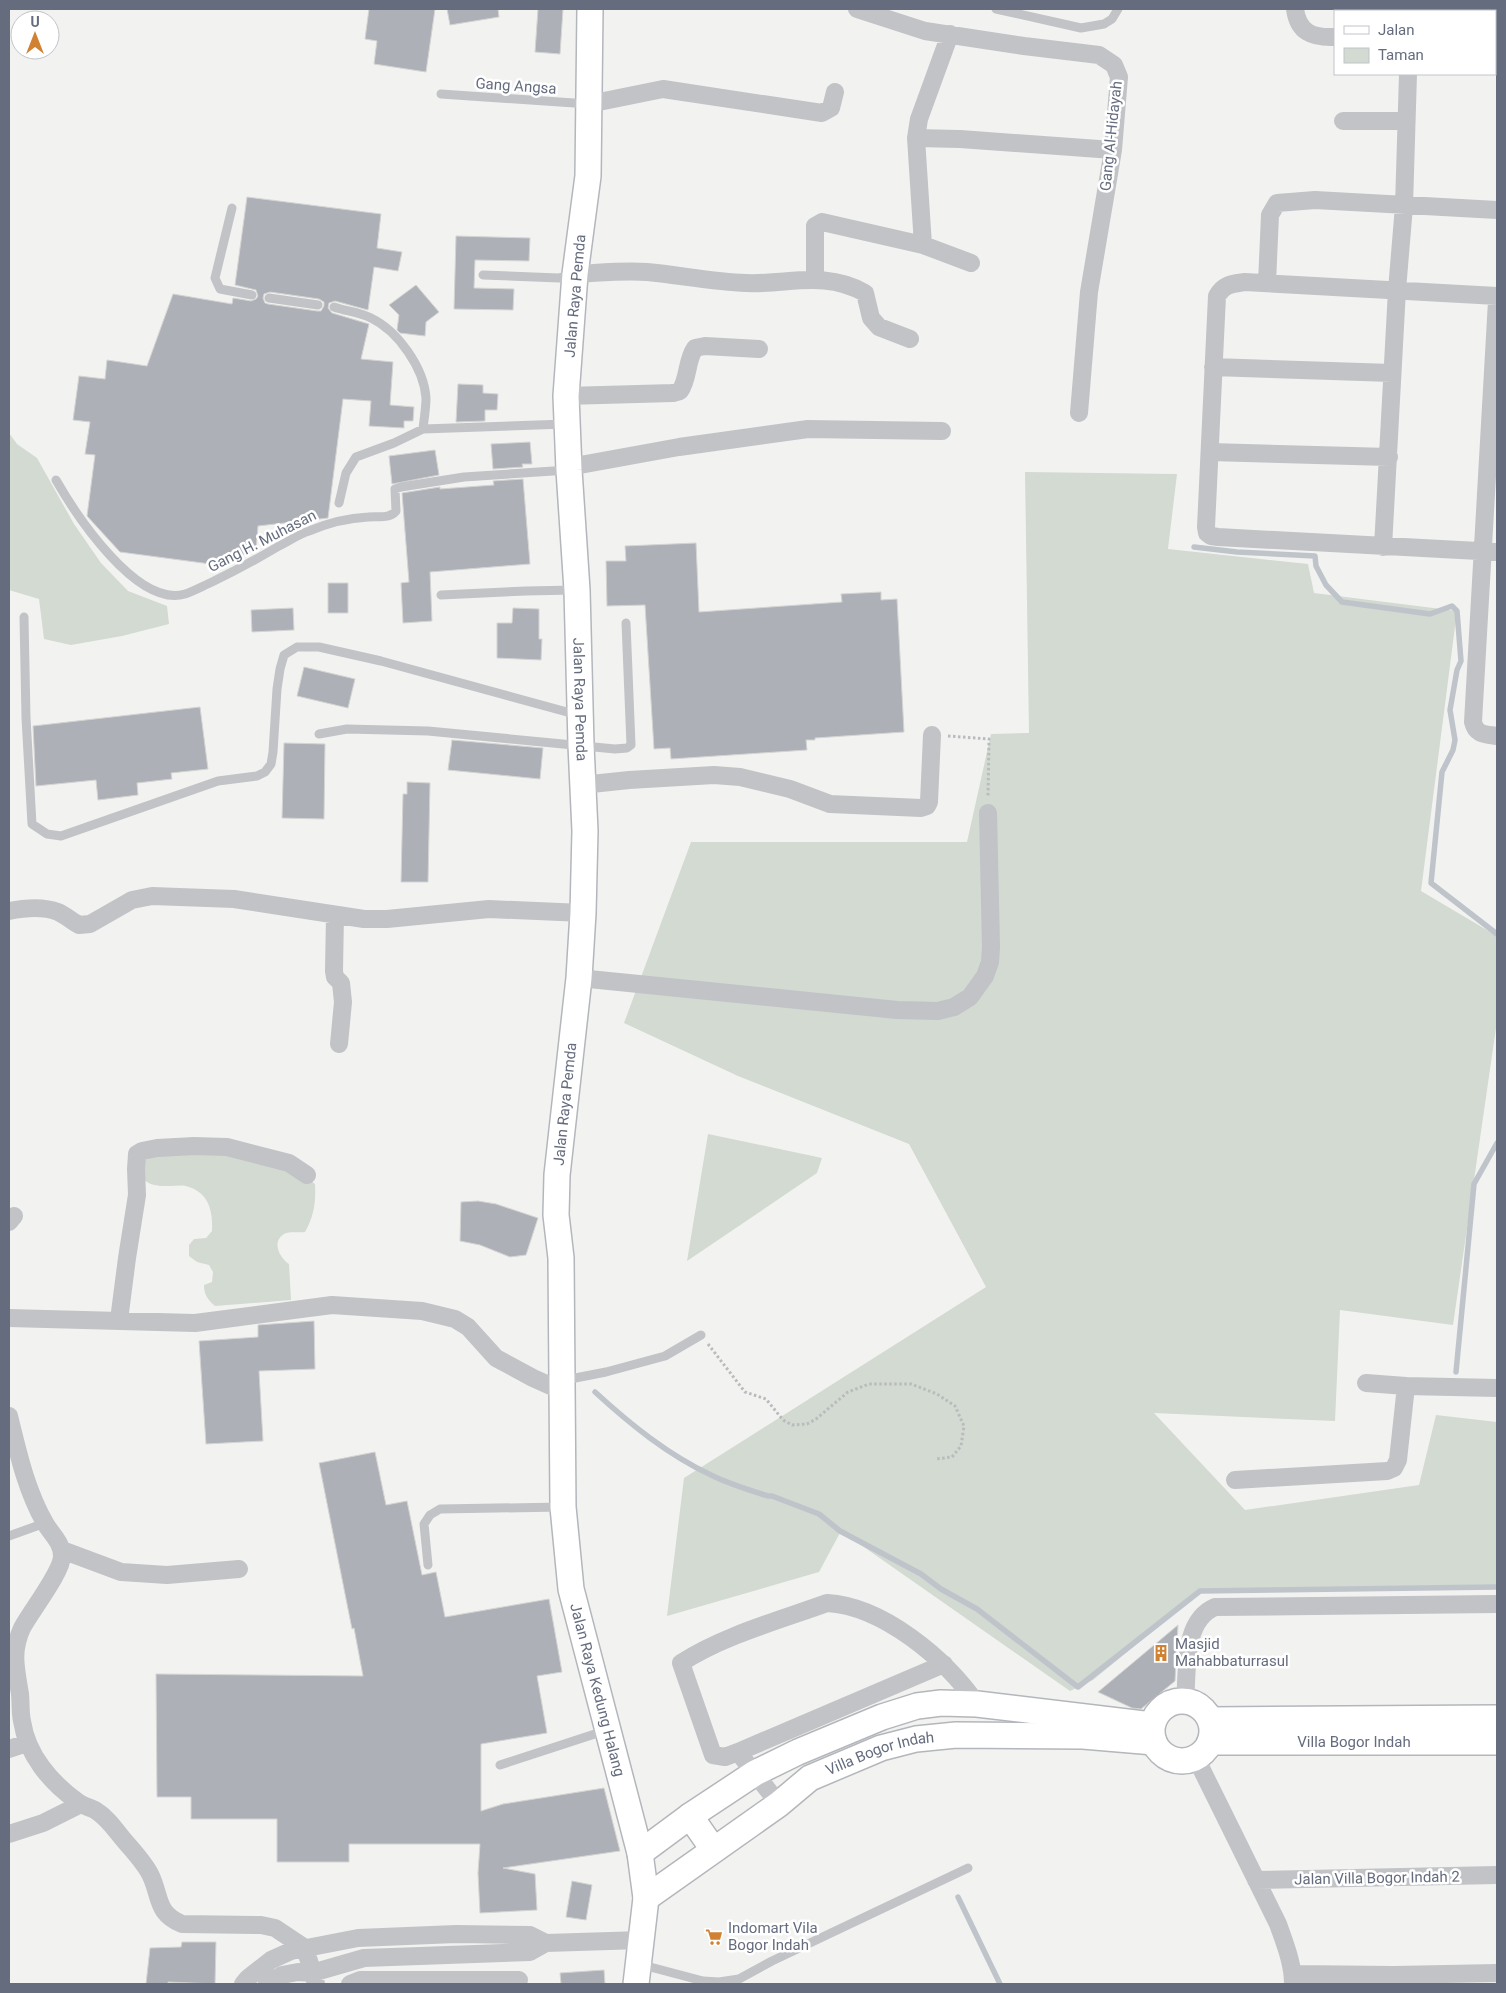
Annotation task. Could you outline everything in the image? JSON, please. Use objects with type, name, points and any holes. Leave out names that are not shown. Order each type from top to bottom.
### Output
[{"type":"main road","name":"Jalan Raya Pemda","points":[[562,1385],[561,1258],[556,1215],[557,1175],[578,978],[583,913],[585,831],[577,590],[568,469],[566,396],[575,274],[588,176],[590,9]]},
{"type":"main road","name":"Jalan Raya Kedung Halang","points":[[562,1385],[563,1507],[571,1589],[640,1854],[646,1898],[639,1963]]},
{"type":"main road","points":[[1153,1733],[1154,1718],[1164,1706],[1170,1703],[1185,1701],[1201,1707],[1206,1740]]},
{"type":"main road","name":"Villa Bogor Indah","points":[[640,1854],[690,1816],[756,1773],[882,1717],[917,1706],[941,1703],[977,1704],[1084,1726],[1153,1733],[1164,1755],[1172,1759],[1188,1761],[1206,1740],[1497,1718]]},
{"type":"main road","name":"Villa Bogor Indah","points":[[646,1898],[712,1849],[779,1804],[810,1778],[881,1748],[916,1739],[1084,1726]]},
{"type":"main road","name":"Villa Bogor Indah","points":[[1206,1740],[1497,1742]]},
{"type":"main road","points":[[690,1816],[712,1849]]},
{"type":"street","name":"Gang Al-Hidayah","points":[[857,9],[910,27],[1024,46],[1090,54],[1106,58],[1114,64],[1119,77],[1113,150],[1089,292],[1080,413]]},
{"type":"street","points":[[1295,9],[1296,21],[1304,31],[1314,35],[1334,38]]},
{"type":"street","points":[[923,245],[916,138],[918,119],[950,34]]},
{"type":"street","points":[[1383,547],[1397,290],[1404,206],[1408,75]]},
{"type":"street","points":[[589,104],[663,89],[822,113],[831,108],[835,92]]},
{"type":"street","points":[[1343,121],[1406,121]]},
{"type":"street","points":[[916,138],[960,139],[1113,150]]},
{"type":"street","points":[[1267,283],[1270,215],[1277,203],[1315,200],[1497,210]]},
{"type":"street","points":[[815,279],[815,226],[819,223],[827,222],[923,245],[971,263]]},
{"type":"street","points":[[575,274],[645,272],[746,283],[815,279],[855,287],[865,293],[871,318],[879,327],[910,339]]},
{"type":"street","points":[[1490,552],[1211,536],[1206,533],[1206,527],[1216,296],[1221,289],[1229,284],[1245,282],[1497,296]]},
{"type":"street","points":[[1497,301],[1490,552],[1473,722],[1474,729],[1480,734],[1497,736]]},
{"type":"street","points":[[566,396],[673,393],[680,391],[684,386],[690,354],[695,348],[705,346],[759,350]]},
{"type":"street","points":[[1213,367],[1392,373]]},
{"type":"street","points":[[568,469],[785,431],[808,429],[942,430]]},
{"type":"street","points":[[1210,452],[1389,457]]},
{"type":"street","points":[[582,785],[714,775],[740,777],[790,789],[830,804],[921,808],[927,806],[929,802],[932,735]]},
{"type":"street","points":[[578,978],[897,1010],[938,1011],[954,1007],[970,997],[985,976],[990,962],[988,813]]},
{"type":"street","points":[[9,911],[30,908],[50,910],[59,912],[79,925],[90,924],[132,900],[162,896],[234,899],[364,919],[387,919],[489,909],[583,913]]},
{"type":"street","points":[[335,915],[334,971],[335,977],[341,983],[343,1002],[339,1044]]},
{"type":"street","points":[[119,1320],[126,1258],[138,1195],[137,1154],[157,1148],[227,1146],[289,1163],[307,1175]]},
{"type":"street","points":[[9,1318],[195,1323],[339,1305],[422,1311],[455,1319],[468,1327],[496,1358],[526,1375],[562,1385]]},
{"type":"street","points":[[1366,1383],[1497,1388]]},
{"type":"street","points":[[1235,1480],[1387,1471],[1394,1468],[1398,1460],[1406,1386]]},
{"type":"street","points":[[9,1416],[24,1473],[34,1501],[62,1550],[62,1558],[22,1629],[11,1654],[27,1743],[42,1768],[63,1791],[109,1821],[151,1875],[163,1910],[170,1919],[182,1924],[261,1925],[275,1928],[305,1948],[314,1978]]},
{"type":"street","points":[[62,1550],[81,1559],[121,1572],[167,1574],[239,1568]]},
{"type":"street","points":[[944,1664],[725,1757],[713,1755],[681,1663],[693,1655],[724,1641],[827,1603],[844,1604],[875,1615],[918,1643],[944,1664],[964,1684],[977,1704]]},
{"type":"street","points":[[1185,1701],[1190,1637],[1196,1623],[1206,1611],[1215,1607],[1497,1604]]},
{"type":"street","points":[[1206,1740],[1256,1880],[1278,1924],[1288,1951],[1293,1979],[1394,1980],[1497,1973]]},
{"type":"street","points":[[9,1749],[27,1743]]},
{"type":"street","points":[[738,1752],[779,1804]]},
{"type":"street","points":[[9,1834],[43,1823],[81,1804]]},
{"type":"street","name":"Jalan Villa Bogor Indah 2","points":[[1256,1880],[1497,1875]]},
{"type":"street","points":[[243,1984],[270,1960],[291,1951],[358,1938],[456,1934],[530,1934],[546,1943],[639,1963]]},
{"type":"street","points":[[268,1984],[282,1975],[298,1972],[314,1978],[364,1958],[530,1952],[546,1943]]},
{"type":"street","points":[[350,1984],[360,1980],[519,1980]]},
{"type":"lane","points":[[996,9],[1081,28],[1104,24],[1112,19],[1118,9]]},
{"type":"lane","name":"Gang Angsa","points":[[441,94],[589,104]]},
{"type":"lane","points":[[232,208],[215,278],[220,289],[252,295]]},
{"type":"lane","points":[[483,275],[559,278],[575,274]]},
{"type":"lane","points":[[269,298],[318,305]]},
{"type":"lane","points":[[334,308],[371,317],[392,333],[413,359],[422,375],[426,398],[423,429]]},
{"type":"lane","points":[[339,503],[346,473],[356,457],[394,443],[423,429],[566,424]]},
{"type":"lane","name":"Gang H. Muhasan","points":[[56,480],[74,512],[120,566],[134,580],[160,593],[171,596],[192,592],[306,532],[327,524],[367,517],[394,515],[396,511],[394,493],[401,486],[464,477],[568,469]]},
{"type":"lane","points":[[441,595],[577,590]]},
{"type":"lane","points":[[24,617],[26,718],[32,824],[47,834],[61,836],[218,780],[257,776],[265,772],[270,764],[273,752],[280,669],[284,655],[298,646],[319,646],[381,661],[581,716]]},
{"type":"lane","points":[[319,734],[347,729],[403,730],[581,744],[615,749],[627,748],[630,745],[626,623]]},
{"type":"lane","points":[[562,1385],[665,1356],[701,1335]]},
{"type":"lane","points":[[428,1565],[424,1524],[430,1515],[440,1509],[563,1507]]},
{"type":"lane","points":[[9,1536],[45,1523]]},
{"type":"lane","points":[[500,1765],[609,1730]]},
{"type":"lane","points":[[639,1963],[703,1981],[719,1982],[738,1979],[772,1960],[968,1868]]},
{"type":"path","points":[[932,735],[989,739],[988,813]]},
{"type":"path","points":[[701,1335],[745,1392],[766,1399],[783,1420],[792,1425],[807,1424],[848,1392],[869,1384],[911,1384],[937,1394],[954,1406],[964,1426],[962,1446],[952,1457],[936,1459]]},
{"type":"green space","points":[[9,433],[17,444],[37,458],[74,524],[101,563],[128,591],[167,606],[169,624],[122,636],[71,645],[44,639],[39,599],[9,590]]},
{"type":"green space","points":[[1025,472],[1177,474],[1168,549],[1308,564],[1314,593],[1457,611],[1421,891],[1497,936],[1497,1021],[1453,1325],[1340,1310],[1335,1421],[1154,1413],[1245,1510],[1419,1485],[1436,1415],[1497,1422],[1497,1585],[1201,1591],[1093,1680],[1070,1691],[841,1531],[819,1572],[667,1616],[684,1478],[986,1287],[909,1144],[738,1076],[624,1023],[691,842],[967,842],[991,734],[1029,733]]},
{"type":"green space","points":[[708,1134],[822,1158],[817,1173],[687,1261]]},
{"type":"green space","points":[[177,1147],[285,1162],[315,1184],[314,1209],[305,1232],[286,1233],[280,1237],[277,1245],[280,1254],[289,1264],[291,1300],[215,1306],[208,1299],[204,1285],[212,1282],[213,1272],[209,1265],[197,1262],[189,1256],[189,1245],[194,1239],[206,1238],[212,1231],[212,1216],[208,1203],[200,1193],[186,1186],[150,1184],[143,1178],[138,1167],[137,1160]]},
{"type":"building","points":[[369,9],[435,9],[426,72],[374,64],[377,41],[365,39]]},
{"type":"building","points":[[447,9],[498,9],[499,17],[450,25]]},
{"type":"building","points":[[538,9],[563,9],[560,54],[535,52]]},
{"type":"building","points":[[247,197],[381,214],[377,248],[402,252],[398,271],[374,267],[368,310],[335,301],[329,303],[328,308],[332,313],[369,324],[361,359],[393,362],[390,405],[414,407],[413,421],[404,421],[404,428],[369,426],[371,401],[343,399],[328,518],[258,526],[256,550],[218,565],[120,552],[87,516],[95,455],[85,454],[90,422],[73,420],[79,376],[105,379],[107,360],[147,366],[173,294],[232,304],[233,298],[251,301],[258,296],[256,290],[235,285]],"holes":[[[270,292],[319,299],[324,302],[321,311],[268,304],[265,303],[263,298],[264,294]]]},
{"type":"building","points":[[456,236],[530,238],[529,261],[475,260],[474,288],[514,289],[513,310],[454,309]]},
{"type":"building","points":[[416,285],[439,312],[426,322],[425,336],[400,333],[397,330],[399,315],[389,305]]},
{"type":"building","points":[[458,384],[483,385],[483,393],[498,394],[497,410],[485,410],[485,421],[456,422]]},
{"type":"building","points":[[530,442],[532,464],[522,464],[523,467],[493,469],[491,444]]},
{"type":"building","points":[[435,450],[439,475],[392,484],[389,456]]},
{"type":"building","points":[[523,479],[530,564],[430,572],[432,621],[403,623],[401,583],[409,582],[402,493],[440,487],[440,489],[494,485],[493,481]]},
{"type":"building","points":[[696,543],[699,612],[842,602],[841,594],[881,592],[881,600],[897,599],[904,732],[815,738],[815,740],[806,740],[807,750],[671,759],[670,748],[654,749],[645,605],[607,606],[606,561],[626,561],[625,546]]},
{"type":"building","points":[[328,583],[348,583],[348,613],[328,613]]},
{"type":"building","points":[[293,608],[294,630],[252,632],[251,610]]},
{"type":"building","points":[[513,608],[539,609],[539,639],[542,639],[541,660],[497,658],[497,623],[512,623]]},
{"type":"building","points":[[304,667],[355,679],[348,708],[297,696]]},
{"type":"building","points":[[200,707],[208,769],[171,773],[172,779],[137,783],[138,795],[98,800],[96,780],[36,786],[33,726]]},
{"type":"building","points":[[452,740],[543,748],[540,779],[448,770]]},
{"type":"building","points":[[284,743],[325,744],[324,819],[282,818]]},
{"type":"building","points":[[407,782],[430,783],[428,882],[401,882],[403,794],[407,794]]},
{"type":"building","points":[[478,1201],[496,1204],[538,1218],[526,1255],[510,1257],[480,1245],[460,1241],[461,1202]]},
{"type":"building","points":[[314,1321],[315,1369],[259,1371],[263,1441],[206,1444],[199,1341],[258,1337],[258,1325]]},
{"type":"building","points":[[375,1452],[386,1505],[407,1501],[422,1575],[436,1572],[445,1617],[549,1599],[562,1672],[537,1676],[547,1733],[481,1744],[481,1811],[503,1804],[604,1788],[620,1851],[503,1868],[535,1874],[537,1910],[480,1913],[478,1873],[480,1844],[349,1844],[349,1862],[277,1862],[277,1819],[191,1819],[191,1797],[157,1797],[156,1674],[363,1676],[319,1463]]},
{"type":"building","name":"Masjid Mahabbaturrasul","points":[[1178,1625],[1175,1681],[1141,1709],[1132,1708],[1098,1692]]},
{"type":"building","points":[[572,1881],[592,1885],[586,1920],[566,1917]]},
{"type":"building","points":[[182,1942],[216,1942],[215,1984],[168,1982],[168,1984],[146,1984],[150,1948],[181,1947]]},
{"type":"building","points":[[604,1970],[605,1984],[561,1984],[560,1973]]},
{"type":"waterway","points":[[1194,547],[1237,552],[1315,556],[1316,566],[1326,585],[1342,602],[1430,614],[1452,606],[1457,611],[1461,661],[1457,670],[1450,710],[1455,740],[1453,750],[1442,772],[1431,883],[1497,934]]},
{"type":"waterway","points":[[1456,1372],[1474,1184],[1497,1143]]},
{"type":"waterway","points":[[595,1392],[650,1438],[695,1467],[732,1484],[772,1496],[819,1514],[840,1531],[921,1574],[941,1589],[977,1609],[1078,1687],[1200,1591],[1497,1587]]},
{"type":"waterway","points":[[958,1897],[1000,1984]]},
{"type":"place","name":"Masjid Mahabbaturrasul","points":[[1161,1653]]},
{"type":"place","name":"Indomart Vila Bogor Indah","points":[[714,1937]]}]
